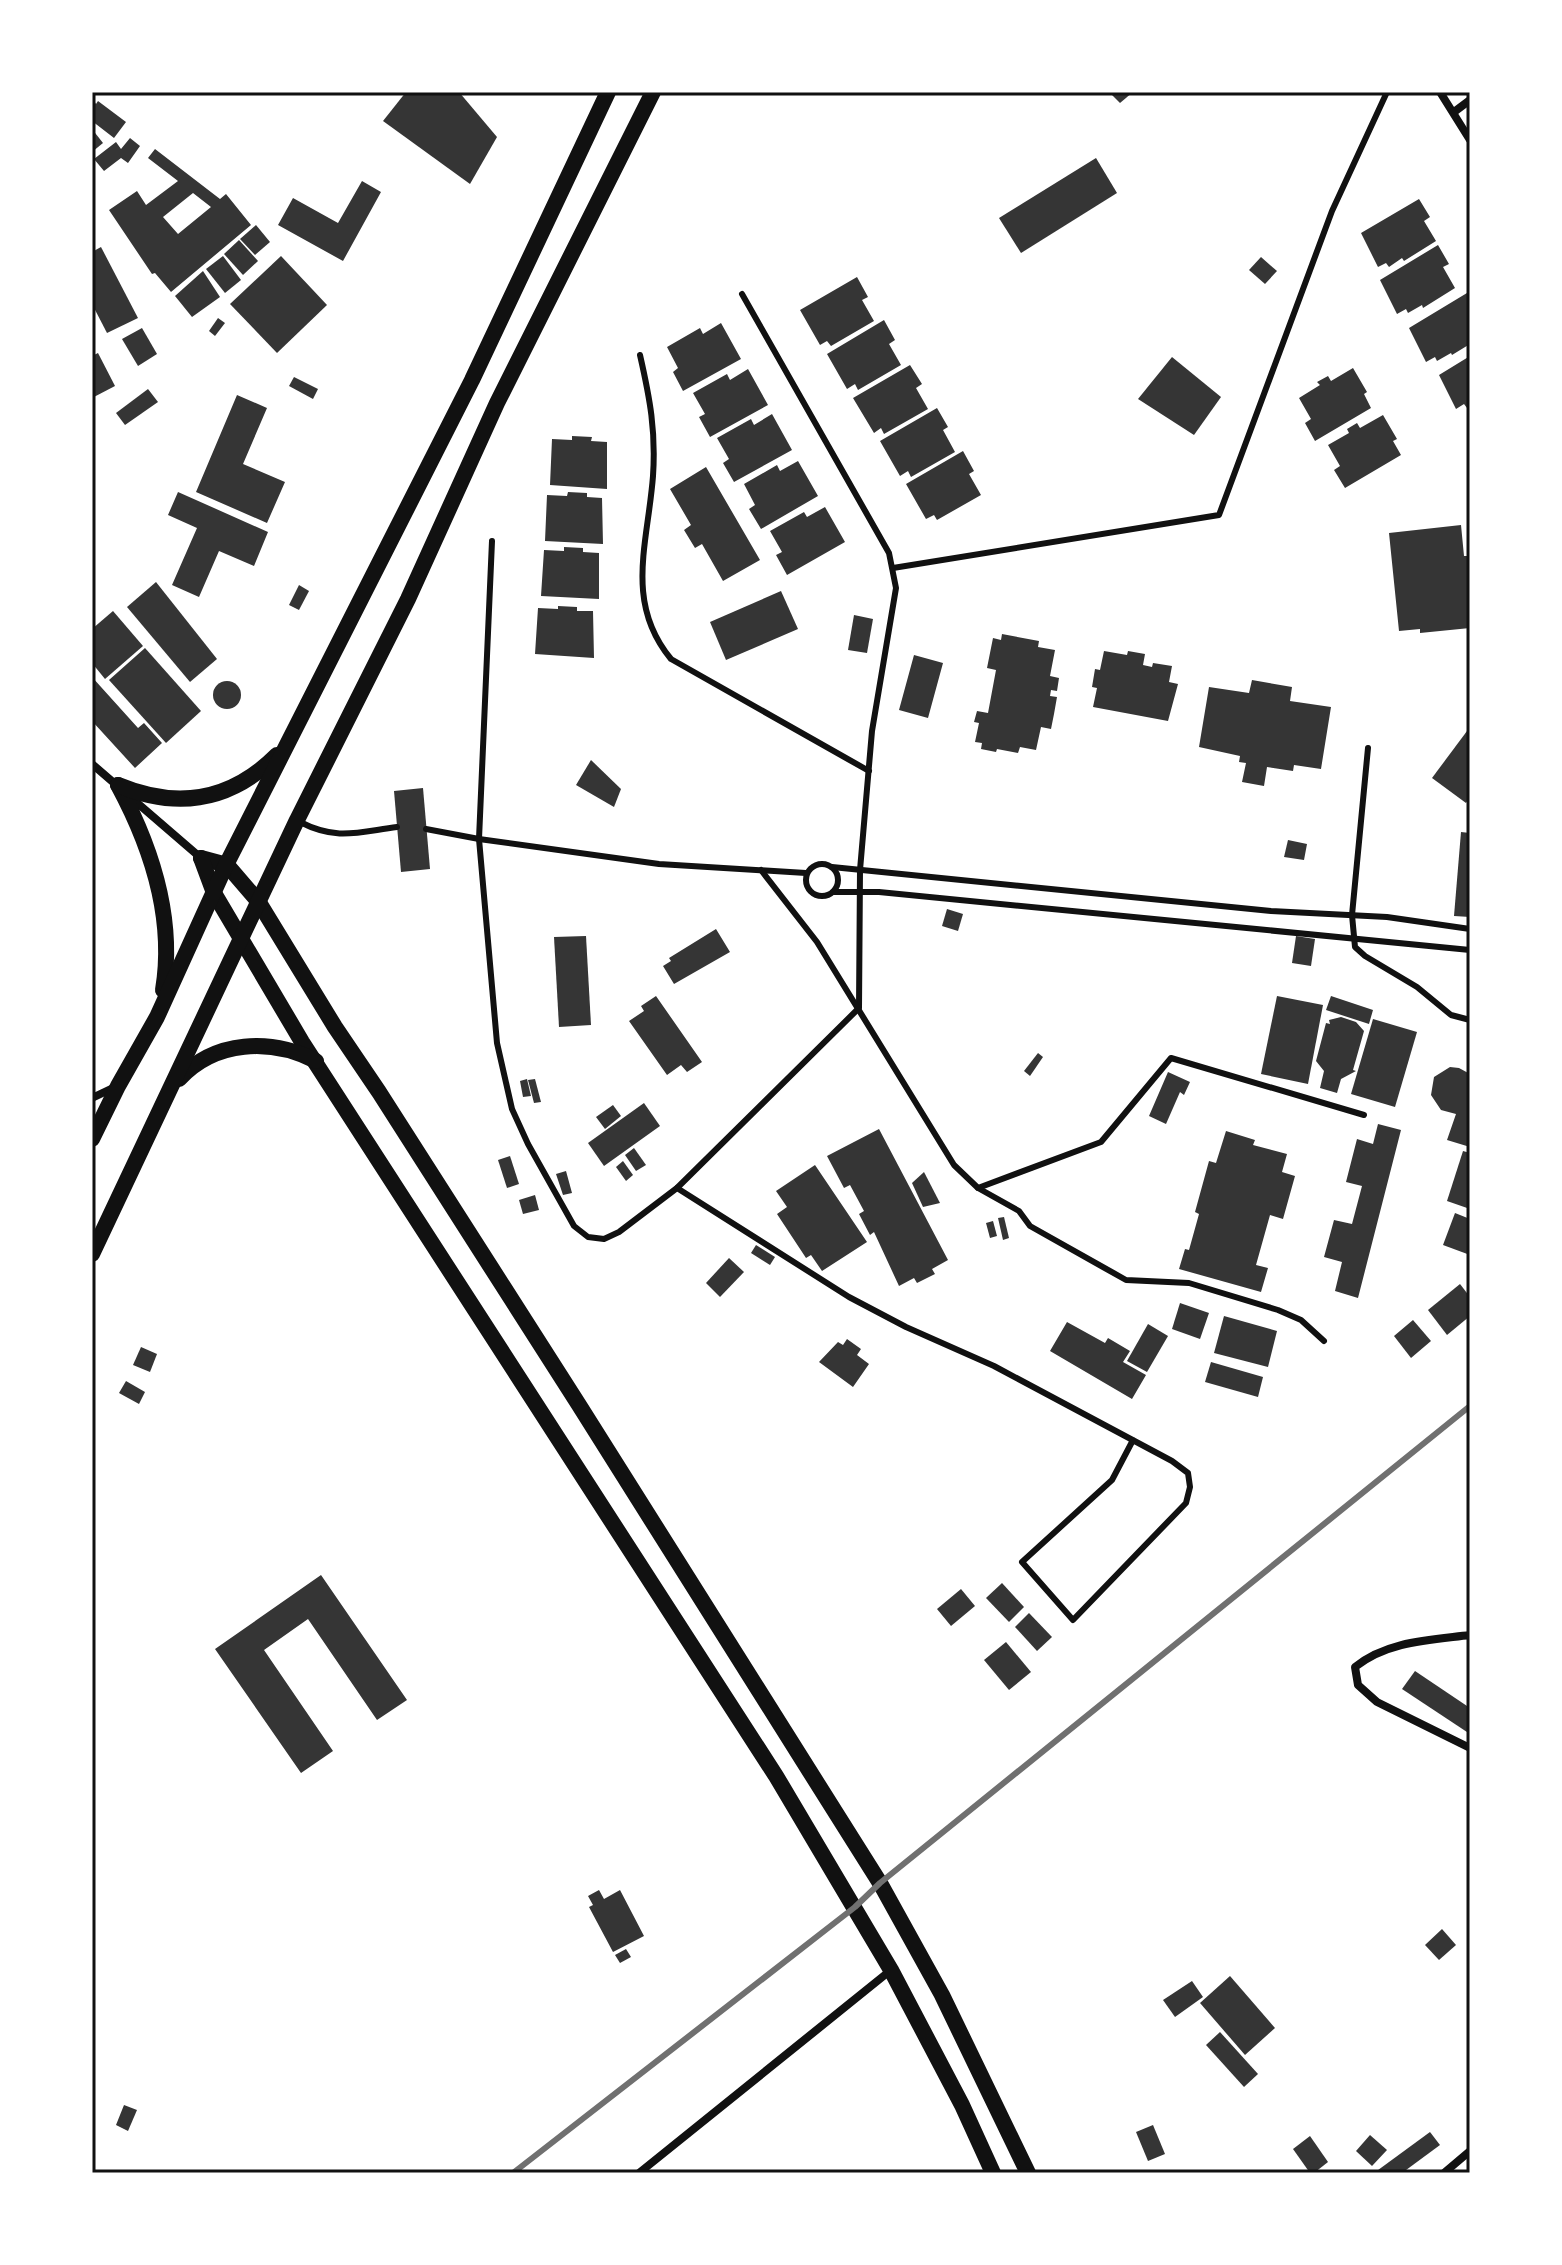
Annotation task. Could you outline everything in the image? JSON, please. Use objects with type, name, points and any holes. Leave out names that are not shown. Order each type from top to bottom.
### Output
[{"type":"main road","points":[[92,1139],[157,1017],[227,865],[472,380],[608,92]]},
{"type":"main road","points":[[92,1254],[297,820],[408,599],[497,403],[653,92]]},
{"type":"main road","points":[[118,785],[163,798],[210,795],[247,780],[271,761],[291,737]]},
{"type":"main road","points":[[118,785],[145,840],[161,895],[167,948],[165,983],[157,1017]]},
{"type":"main road","points":[[201,858],[227,865],[258,901],[319,1003],[579,1405],[880,1883],[942,1995],[1028,2173]]},
{"type":"main road","points":[[201,858],[214,893],[302,1042],[768,1763],[891,1970],[962,2105],[993,2173]]},
{"type":"main road","points":[[171,1088],[199,1062],[234,1048],[268,1045],[285,1048],[317,1061]]},
{"type":"street","points":[[1440,92],[1470,140]]},
{"type":"street","points":[[1454,112],[1470,100]]},
{"type":"street","points":[[92,764],[201,858]]},
{"type":"street","points":[[92,1098],[118,1086]]},
{"type":"street","points":[[1470,1635],[1411,1642],[1369,1655],[1355,1667],[1358,1685],[1377,1702],[1470,1748]]},
{"type":"street","points":[[639,2173],[891,1970]]},
{"type":"street","points":[[1444,2173],[1470,2151]]},
{"type":"lane","points":[[893,568],[1219,515],[1332,211],[1387,92]]},
{"type":"lane","points":[[492,541],[479,839],[497,1043],[512,1109],[528,1144],[574,1226],[588,1237],[604,1239],[619,1232],[677,1188],[859,1008],[860,870],[872,731],[896,588],[893,568],[889,553],[742,294]]},
{"type":"lane","points":[[640,355],[653,417],[653,476],[642,570],[644,614],[657,642],[671,659],[869,771]]},
{"type":"lane","points":[[1368,748],[1352,915],[1355,947],[1417,987],[1451,1015],[1470,1020]]},
{"type":"lane","points":[[297,820],[321,832],[337,835],[397,827]]},
{"type":"lane","points":[[426,829],[659,864],[806,873],[818,864],[1470,929]]},
{"type":"lane","points":[[806,873],[808,889],[815,895],[828,896],[839,880],[832,867]]},
{"type":"lane","points":[[761,870],[817,942],[954,1165],[978,1188],[1019,1211],[1030,1226],[1126,1280],[1189,1283],[1278,1310],[1301,1320],[1324,1341]]},
{"type":"lane","points":[[833,892],[859,891],[1470,950]]},
{"type":"lane","points":[[978,1188],[1101,1142],[1171,1058],[1364,1115]]},
{"type":"lane","points":[[677,1188],[861,1303],[906,1327],[994,1366],[1133,1440],[1188,1473],[1190,1487],[1186,1503],[1073,1620],[1022,1562],[1112,1480],[1133,1440]]},
{"type":"building","points":[[406,92],[459,92],[497,137],[470,184],[383,121]]},
{"type":"building","points":[[1109,92],[1133,92],[1120,103]]},
{"type":"building","points":[[94,101],[126,122],[114,138],[92,121]]},
{"type":"building","points":[[92,129],[103,143],[92,152]]},
{"type":"building","points":[[130,138],[140,146],[128,163],[121,158],[104,171],[94,159],[116,142],[121,149]]},
{"type":"building","points":[[155,149],[220,199],[226,194],[251,225],[171,292],[155,273],[152,274],[109,210],[137,191],[146,205],[178,181],[148,158]],"holes":[[[193,193],[211,207],[178,234],[163,217]]]},
{"type":"building","points":[[1096,158],[1117,193],[1021,253],[999,218]]},
{"type":"building","points":[[362,181],[381,192],[343,261],[278,225],[293,198],[338,223]]},
{"type":"building","points":[[1419,199],[1430,217],[1424,221],[1436,241],[1404,261],[1402,258],[1389,267],[1386,263],[1378,267],[1361,233]]},
{"type":"building","points":[[256,225],[270,242],[255,255],[240,239]]},
{"type":"building","points":[[239,240],[258,261],[243,275],[224,254]]},
{"type":"building","points":[[1438,245],[1449,264],[1443,267],[1455,288],[1423,308],[1422,305],[1408,313],[1406,309],[1397,314],[1380,280]]},
{"type":"building","points":[[101,247],[138,318],[107,333],[92,304],[92,252]]},
{"type":"building","points":[[223,256],[241,280],[225,293],[206,269]]},
{"type":"building","points":[[281,256],[327,305],[277,353],[230,304]]},
{"type":"building","points":[[1261,257],[1277,271],[1265,284],[1249,270]]},
{"type":"building","points":[[203,271],[220,297],[192,317],[175,296]]},
{"type":"building","points":[[857,277],[868,297],[862,300],[874,321],[831,346],[827,341],[820,345],[800,310]]},
{"type":"building","points":[[1467,293],[1470,298],[1470,344],[1452,355],[1437,361],[1435,357],[1426,362],[1409,328]]},
{"type":"building","points":[[218,318],[225,323],[215,336],[209,331]]},
{"type":"building","points":[[884,320],[895,340],[889,344],[901,365],[858,390],[855,384],[847,389],[827,354]]},
{"type":"building","points":[[721,323],[741,359],[683,391],[673,372],[678,368],[667,347],[700,328],[703,334]]},
{"type":"building","points":[[142,328],[157,354],[138,366],[122,339]]},
{"type":"building","points":[[98,353],[115,386],[92,398],[92,356]]},
{"type":"building","points":[[1470,356],[1470,406],[1467,408],[1464,404],[1456,409],[1439,375]]},
{"type":"building","points":[[1172,357],[1221,397],[1194,435],[1138,399]]},
{"type":"building","points":[[910,365],[922,384],[916,388],[928,409],[884,434],[881,428],[874,433],[853,398]]},
{"type":"building","points":[[1353,368],[1367,392],[1364,394],[1371,408],[1315,441],[1305,423],[1311,419],[1299,398],[1320,385],[1317,382],[1328,376],[1331,381]]},
{"type":"building","points":[[748,369],[768,405],[710,437],[699,417],[705,414],[693,393],[727,374],[730,380]]},
{"type":"building","points":[[294,377],[318,389],[313,399],[289,386]]},
{"type":"building","points":[[148,389],[158,402],[125,425],[116,413]]},
{"type":"building","points":[[237,395],[267,408],[243,464],[285,482],[267,523],[196,492]]},
{"type":"building","points":[[937,408],[948,427],[943,430],[955,452],[911,477],[908,471],[900,476],[880,441]]},
{"type":"building","points":[[772,414],[792,450],[734,482],[723,463],[729,459],[717,438],[751,419],[754,425]]},
{"type":"building","points":[[1383,415],[1397,439],[1393,441],[1401,455],[1345,488],[1334,470],[1340,466],[1328,445],[1349,433],[1347,429],[1357,423],[1360,428]]},
{"type":"building","points":[[572,436],[607,442],[607,489],[550,485],[552,439],[572,440]]},
{"type":"building","points":[[963,451],[974,471],[969,474],[981,495],[937,520],[934,515],[926,519],[906,484]]},
{"type":"building","points":[[798,461],[818,496],[761,529],[749,509],[755,505],[744,484],[777,465],[780,471]]},
{"type":"building","points":[[706,467],[760,560],[723,581],[702,544],[695,548],[684,530],[691,525],[670,489]]},
{"type":"building","points":[[178,492],[268,532],[254,566],[219,551],[199,597],[172,585],[197,528],[168,515]]},
{"type":"building","points":[[568,492],[602,498],[603,544],[545,541],[547,495],[567,496]]},
{"type":"building","points":[[825,507],[845,542],[787,575],[776,555],[782,552],[770,531],[804,512],[807,517]]},
{"type":"building","points":[[1461,525],[1464,556],[1470,556],[1470,628],[1420,633],[1420,629],[1399,631],[1389,533]]},
{"type":"building","points":[[564,547],[599,553],[599,599],[541,596],[544,550],[564,551]]},
{"type":"building","points":[[156,582],[217,659],[190,682],[127,607]]},
{"type":"building","points":[[299,585],[309,591],[299,610],[289,605]]},
{"type":"building","points":[[781,591],[798,629],[726,660],[710,622]]},
{"type":"building","points":[[558,606],[593,611],[594,658],[535,654],[538,608],[558,609]]},
{"type":"building","points":[[113,611],[143,646],[105,679],[92,663],[92,629]]},
{"type":"building","points":[[854,615],[873,619],[867,653],[848,650]]},
{"type":"building","points":[[1002,634],[1039,641],[1038,647],[1055,650],[1050,676],[1059,678],[1057,691],[1051,690],[1050,696],[1057,697],[1054,714],[1051,729],[1041,727],[1036,750],[1020,747],[1018,753],[997,749],[996,752],[981,749],[982,743],[975,742],[979,723],[974,722],[977,711],[988,713],[996,670],[987,668],[993,638],[1001,640]]},
{"type":"building","points":[[145,648],[201,711],[166,743],[109,680]]},
{"type":"building","points":[[1104,651],[1145,654],[1143,665],[1172,666],[1169,682],[1178,684],[1168,721],[1093,707],[1097,688],[1092,687],[1095,669],[1100,670]]},
{"type":"building","points":[[914,655],[943,663],[928,718],[899,710]]},
{"type":"building","points":[[92,677],[138,728],[144,723],[162,743],[135,768],[92,721]]},
{"type":"building","points":[[1252,680],[1292,687],[1290,701],[1331,707],[1321,769],[1294,765],[1293,771],[1267,767],[1264,786],[1242,782],[1246,763],[1239,762],[1240,756],[1199,747],[1209,687],[1249,693]]},
{"type":"building","points":[[227,681],[237,685],[241,695],[237,705],[227,709],[217,705],[213,695],[217,685]]},
{"type":"building","points":[[1470,727],[1470,797],[1466,803],[1432,778]]},
{"type":"building","points":[[591,760],[621,789],[614,807],[576,785]]},
{"type":"building","points":[[423,788],[430,869],[401,872],[394,791]]},
{"type":"building","points":[[1461,832],[1470,833],[1470,917],[1454,916]]},
{"type":"building","points":[[1288,840],[1307,844],[1304,860],[1284,857]]},
{"type":"building","points":[[947,909],[963,914],[958,931],[942,926]]},
{"type":"building","points":[[716,929],[730,952],[674,984],[663,966],[671,961],[669,958]]},
{"type":"building","points":[[586,936],[591,1025],[559,1027],[554,937]]},
{"type":"building","points":[[1296,936],[1315,939],[1311,966],[1292,963]]},
{"type":"building","points":[[656,996],[702,1062],[687,1072],[681,1065],[667,1075],[629,1021],[644,1011],[641,1006]]},
{"type":"building","points":[[1277,996],[1323,1005],[1308,1084],[1261,1074]]},
{"type":"building","points":[[1331,996],[1373,1010],[1369,1024],[1326,1010]]},
{"type":"building","points":[[1341,1017],[1356,1022],[1364,1031],[1353,1070],[1356,1071],[1341,1079],[1337,1093],[1320,1088],[1324,1071],[1316,1061],[1326,1023],[1330,1024],[1329,1020]]},
{"type":"building","points":[[1373,1019],[1417,1032],[1395,1107],[1351,1094]]},
{"type":"building","points":[[1038,1053],[1043,1057],[1030,1076],[1024,1071]]},
{"type":"building","points":[[1450,1067],[1470,1074],[1470,1147],[1447,1140],[1456,1114],[1441,1110],[1431,1095],[1434,1077]]},
{"type":"building","points":[[1168,1072],[1190,1082],[1184,1095],[1180,1092],[1166,1124],[1149,1116]]},
{"type":"building","points":[[527,1079],[531,1096],[523,1097],[520,1081]]},
{"type":"building","points":[[535,1079],[541,1102],[534,1103],[528,1080]]},
{"type":"building","points":[[644,1103],[660,1126],[604,1166],[588,1143]]},
{"type":"building","points":[[613,1105],[621,1116],[605,1129],[596,1117]]},
{"type":"building","points":[[1378,1124],[1401,1130],[1358,1298],[1335,1291],[1342,1262],[1324,1257],[1334,1220],[1352,1224],[1362,1186],[1346,1182],[1357,1139],[1373,1144]]},
{"type":"building","points":[[879,1129],[948,1260],[932,1269],[935,1274],[917,1283],[914,1278],[899,1286],[874,1232],[870,1235],[859,1214],[864,1211],[850,1185],[844,1188],[827,1156]]},
{"type":"building","points":[[1226,1131],[1255,1140],[1253,1145],[1287,1154],[1282,1172],[1295,1176],[1283,1219],[1270,1215],[1256,1265],[1268,1268],[1261,1292],[1179,1269],[1185,1249],[1189,1250],[1199,1214],[1195,1212],[1209,1161],[1216,1163]]},
{"type":"building","points":[[634,1148],[646,1165],[636,1171],[625,1155]]},
{"type":"building","points":[[1463,1151],[1470,1153],[1470,1209],[1447,1201]]},
{"type":"building","points":[[510,1156],[519,1184],[507,1188],[498,1160]]},
{"type":"building","points":[[623,1161],[633,1175],[626,1181],[616,1167]]},
{"type":"building","points":[[815,1165],[867,1242],[822,1271],[811,1255],[806,1258],[777,1214],[787,1207],[776,1191]]},
{"type":"building","points":[[566,1171],[572,1193],[563,1195],[556,1174]]},
{"type":"building","points":[[924,1172],[940,1203],[923,1207],[912,1183]]},
{"type":"building","points":[[535,1195],[539,1210],[523,1214],[519,1200]]},
{"type":"building","points":[[1455,1213],[1470,1219],[1470,1255],[1443,1245]]},
{"type":"building","points":[[1004,1217],[1009,1238],[1003,1240],[998,1218]]},
{"type":"building","points":[[993,1221],[997,1236],[990,1238],[986,1223]]},
{"type":"building","points":[[756,1245],[775,1257],[770,1265],[751,1253]]},
{"type":"building","points":[[729,1258],[744,1272],[720,1297],[706,1283]]},
{"type":"building","points":[[1460,1284],[1470,1297],[1470,1316],[1447,1335],[1428,1310]]},
{"type":"building","points":[[1180,1303],[1209,1313],[1200,1339],[1172,1329]]},
{"type":"building","points":[[1224,1316],[1277,1331],[1268,1367],[1214,1353]]},
{"type":"building","points":[[1413,1320],[1431,1341],[1411,1358],[1394,1336]]},
{"type":"building","points":[[1067,1322],[1105,1343],[1108,1338],[1130,1351],[1123,1362],[1146,1375],[1132,1399],[1050,1351]]},
{"type":"building","points":[[1148,1324],[1168,1336],[1147,1372],[1127,1361]]},
{"type":"building","points":[[847,1339],[861,1349],[857,1355],[869,1364],[853,1387],[819,1362],[838,1342],[843,1345]]},
{"type":"building","points":[[141,1347],[157,1354],[150,1372],[133,1365]]},
{"type":"building","points":[[1211,1362],[1263,1377],[1258,1397],[1205,1382]]},
{"type":"building","points":[[126,1381],[145,1392],[139,1404],[119,1393]]},
{"type":"building","points":[[321,1575],[407,1700],[377,1720],[308,1619],[264,1650],[333,1751],[301,1773],[215,1649]]},
{"type":"building","points":[[1002,1583],[1024,1607],[1009,1622],[986,1598]]},
{"type":"building","points":[[961,1589],[975,1606],[951,1626],[937,1609]]},
{"type":"building","points":[[1029,1613],[1052,1637],[1037,1651],[1015,1627]]},
{"type":"building","points":[[1006,1642],[1031,1672],[1009,1690],[984,1660]]},
{"type":"building","points":[[1415,1671],[1470,1708],[1470,1734],[1402,1689]]},
{"type":"building","points":[[599,1890],[604,1899],[620,1890],[644,1936],[613,1952],[589,1907],[593,1905],[588,1896]]},
{"type":"building","points":[[1442,1929],[1456,1945],[1439,1960],[1425,1945]]},
{"type":"building","points":[[626,1949],[631,1957],[620,1963],[615,1955]]},
{"type":"building","points":[[1230,1976],[1275,2028],[1245,2055],[1200,2003]]},
{"type":"building","points":[[1192,1981],[1203,1997],[1175,2017],[1163,2000]]},
{"type":"building","points":[[1220,2032],[1258,2074],[1244,2087],[1206,2045]]},
{"type":"building","points":[[124,2105],[137,2110],[128,2131],[116,2125]]},
{"type":"building","points":[[1153,2125],[1165,2154],[1148,2161],[1136,2132]]},
{"type":"building","points":[[1430,2132],[1440,2145],[1402,2173],[1374,2173]]},
{"type":"building","points":[[1370,2135],[1387,2150],[1372,2166],[1356,2151]]},
{"type":"building","points":[[1310,2136],[1328,2162],[1314,2173],[1310,2173],[1293,2149]]},
{"type":"railway","points":[[513,2173],[855,1907],[880,1883],[1470,1406]]}]
